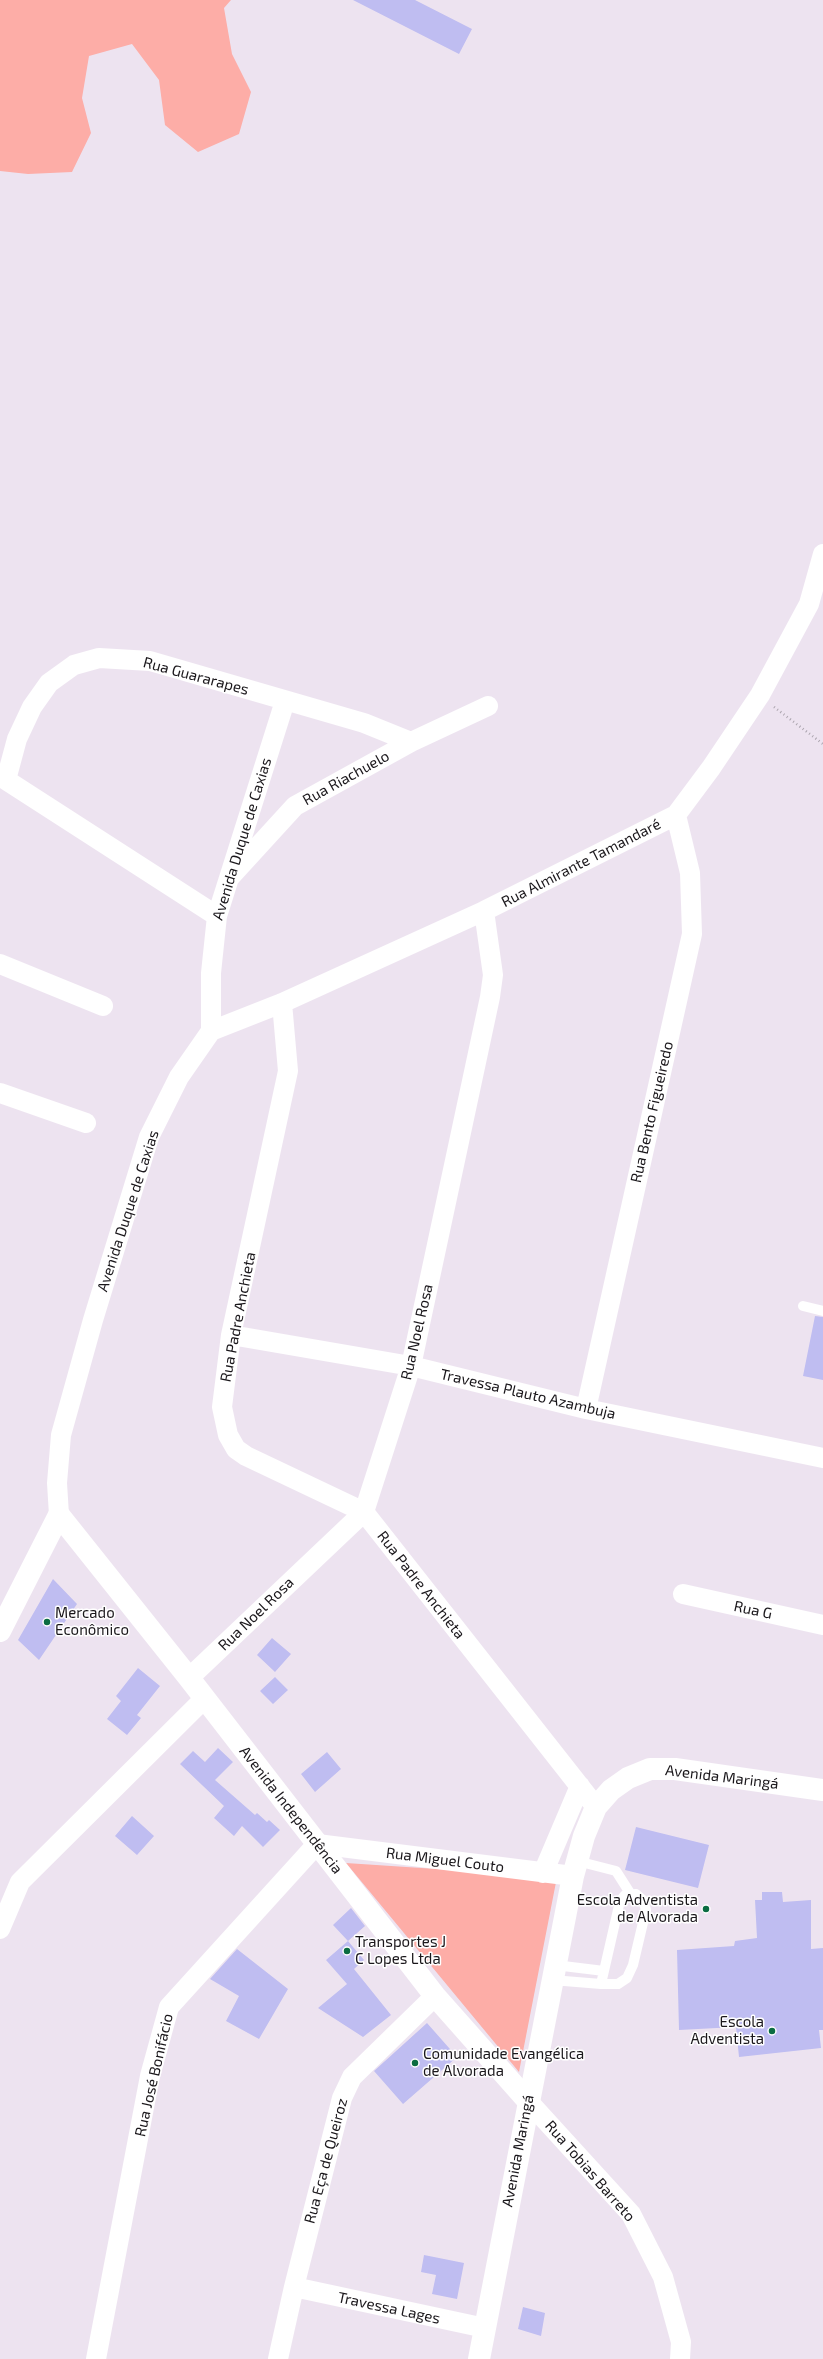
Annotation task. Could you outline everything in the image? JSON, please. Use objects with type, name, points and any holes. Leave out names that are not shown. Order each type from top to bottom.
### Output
[{"type":"street","name":"Rua Almirante Tamandaré","points":[[211,1032],[282,1003],[484,912],[676,815],[711,768],[760,695],[809,604],[823,554]]},
{"type":"street","name":"Rua Guararapes","points":[[216,916],[3,783],[17,739],[32,707],[49,683],[74,665],[99,658],[150,661],[364,723],[411,742]]},
{"type":"street","name":"Avenida Duque de Caxias","points":[[59,1515],[57,1483],[61,1435],[93,1320],[147,1145],[179,1077],[211,1032],[211,973],[216,916],[285,701]]},
{"type":"street","name":"Rua Riachuelo","points":[[227,881],[295,806],[411,742],[488,706]]},
{"type":"street","name":"Rua Bento Figueiredo","points":[[586,1409],[692,934],[690,873],[676,815]]},
{"type":"street","name":"Rua Noel Rosa","points":[[189,1678],[364,1512],[411,1366],[490,996],[492,975],[484,912]]},
{"type":"street","points":[[0,964],[103,1006]]},
{"type":"street","name":"Rua Padre Anchieta","points":[[282,1003],[288,1071],[232,1335],[222,1407],[228,1435],[236,1449],[246,1456],[364,1512],[596,1807]]},
{"type":"street","points":[[0,1094],[86,1123]]},
{"type":"street","name":"Travessa Plauto Azambuja","points":[[232,1335],[411,1366],[586,1409],[823,1458]]},
{"type":"street","points":[[0,1631],[59,1515]]},
{"type":"street","name":"Avenida Independência","points":[[59,1515],[189,1678],[435,1996],[528,2101]]},
{"type":"street","name":"Rua G","points":[[683,1594],[823,1625]]},
{"type":"street","points":[[0,1929],[20,1882],[204,1699]]},
{"type":"street","name":"Avenida Maringá","points":[[479,2358],[528,2101],[575,1869],[584,1836],[596,1807],[611,1790],[628,1778],[650,1769],[675,1769],[823,1790]]},
{"type":"street","points":[[543,1873],[580,1786]]},
{"type":"street","name":"Rua Miguel Couto","points":[[317,1844],[543,1873],[575,1869]]},
{"type":"street","name":"Rua José Bonifácio","points":[[96,2359],[150,2076],[169,2007],[317,1844]]},
{"type":"street","name":"Rua Eça de Queiroz","points":[[278,2359],[294,2287],[342,2098],[352,2077],[435,1996]]},
{"type":"street","name":"Rua Tobias Barreto","points":[[528,2101],[631,2214],[662,2277],[681,2342],[680,2359]]},
{"type":"street","name":"Travessa Lages","points":[[294,2287],[485,2328]]},
{"type":"lane","points":[[803,1306],[823,1311]]},
{"type":"lane","points":[[575,1869],[616,1871],[630,1893]]},
{"type":"lane","points":[[554,1973],[601,1984],[618,1984],[627,1978],[633,1965],[646,1910],[643,1900],[636,1894],[630,1893],[625,1895],[620,1901],[601,1984]]},
{"type":"lane","points":[[554,1973],[604,1971]]},
{"type":"path","points":[[760,695],[823,744]]},
{"type":"shaded area","points":[[0,0],[231,0],[224,8],[232,54],[251,92],[239,134],[198,152],[165,125],[159,80],[132,44],[89,56],[82,98],[91,133],[72,172],[28,174],[0,171]]},
{"type":"shaded area","points":[[346,1863],[557,1877],[519,2072]]},
{"type":"building","points":[[353,0],[415,0],[472,29],[459,54]]},
{"type":"building","points":[[815,1316],[823,1317],[823,1380],[803,1376]]},
{"type":"building","name":"Mercado Econômico","points":[[53,1579],[77,1604],[39,1660],[18,1640]]},
{"type":"building","points":[[272,1638],[291,1654],[275,1672],[257,1655]]},
{"type":"building","points":[[138,1668],[160,1686],[137,1715],[141,1718],[127,1735],[107,1719],[121,1701],[116,1696]]},
{"type":"building","points":[[275,1677],[288,1690],[273,1704],[260,1691]]},
{"type":"building","points":[[218,1748],[233,1762],[215,1780],[255,1815],[257,1813],[267,1822],[269,1820],[280,1830],[263,1847],[242,1826],[234,1836],[214,1818],[224,1806],[180,1764],[193,1751],[205,1762]]},
{"type":"building","points":[[327,1752],[341,1769],[315,1792],[301,1774]]},
{"type":"building","points":[[132,1816],[154,1836],[137,1855],[115,1836]]},
{"type":"building","points":[[636,1827],[709,1845],[698,1888],[625,1870]]},
{"type":"building","points":[[762,1892],[782,1892],[783,1902],[811,1900],[811,1949],[823,1948],[823,2030],[819,2030],[821,2048],[739,2057],[736,2027],[679,2030],[677,1950],[734,1946],[735,1941],[757,1938],[755,1900],[762,1900]]},
{"type":"building","points":[[351,1908],[365,1926],[348,1941],[333,1925]]},
{"type":"building","points":[[348,1941],[364,1960],[354,1969],[391,2015],[363,2037],[318,2008],[347,1984],[326,1960]]},
{"type":"building","points":[[237,1949],[288,1989],[259,2039],[226,2021],[239,1996],[210,1979]]},
{"type":"building","name":"Comunidade Evangélica de Alvorada","points":[[427,2023],[457,2057],[403,2104],[374,2071]]},
{"type":"building","points":[[424,2255],[464,2263],[457,2299],[432,2294],[436,2275],[421,2272]]},
{"type":"building","points":[[523,2307],[545,2313],[541,2336],[518,2329]]},
{"type":"place","name":"Mercado Econômico","points":[[47,1622]]},
{"type":"place","name":"Escola Adventista de Alvorada","points":[[706,1909]]},
{"type":"place","name":"Transportes J C Lopes Ltda","points":[[347,1951]]},
{"type":"place","name":"Escola Adventista","points":[[772,2031]]},
{"type":"place","name":"Comunidade Evangélica de Alvorada","points":[[415,2063]]}]
